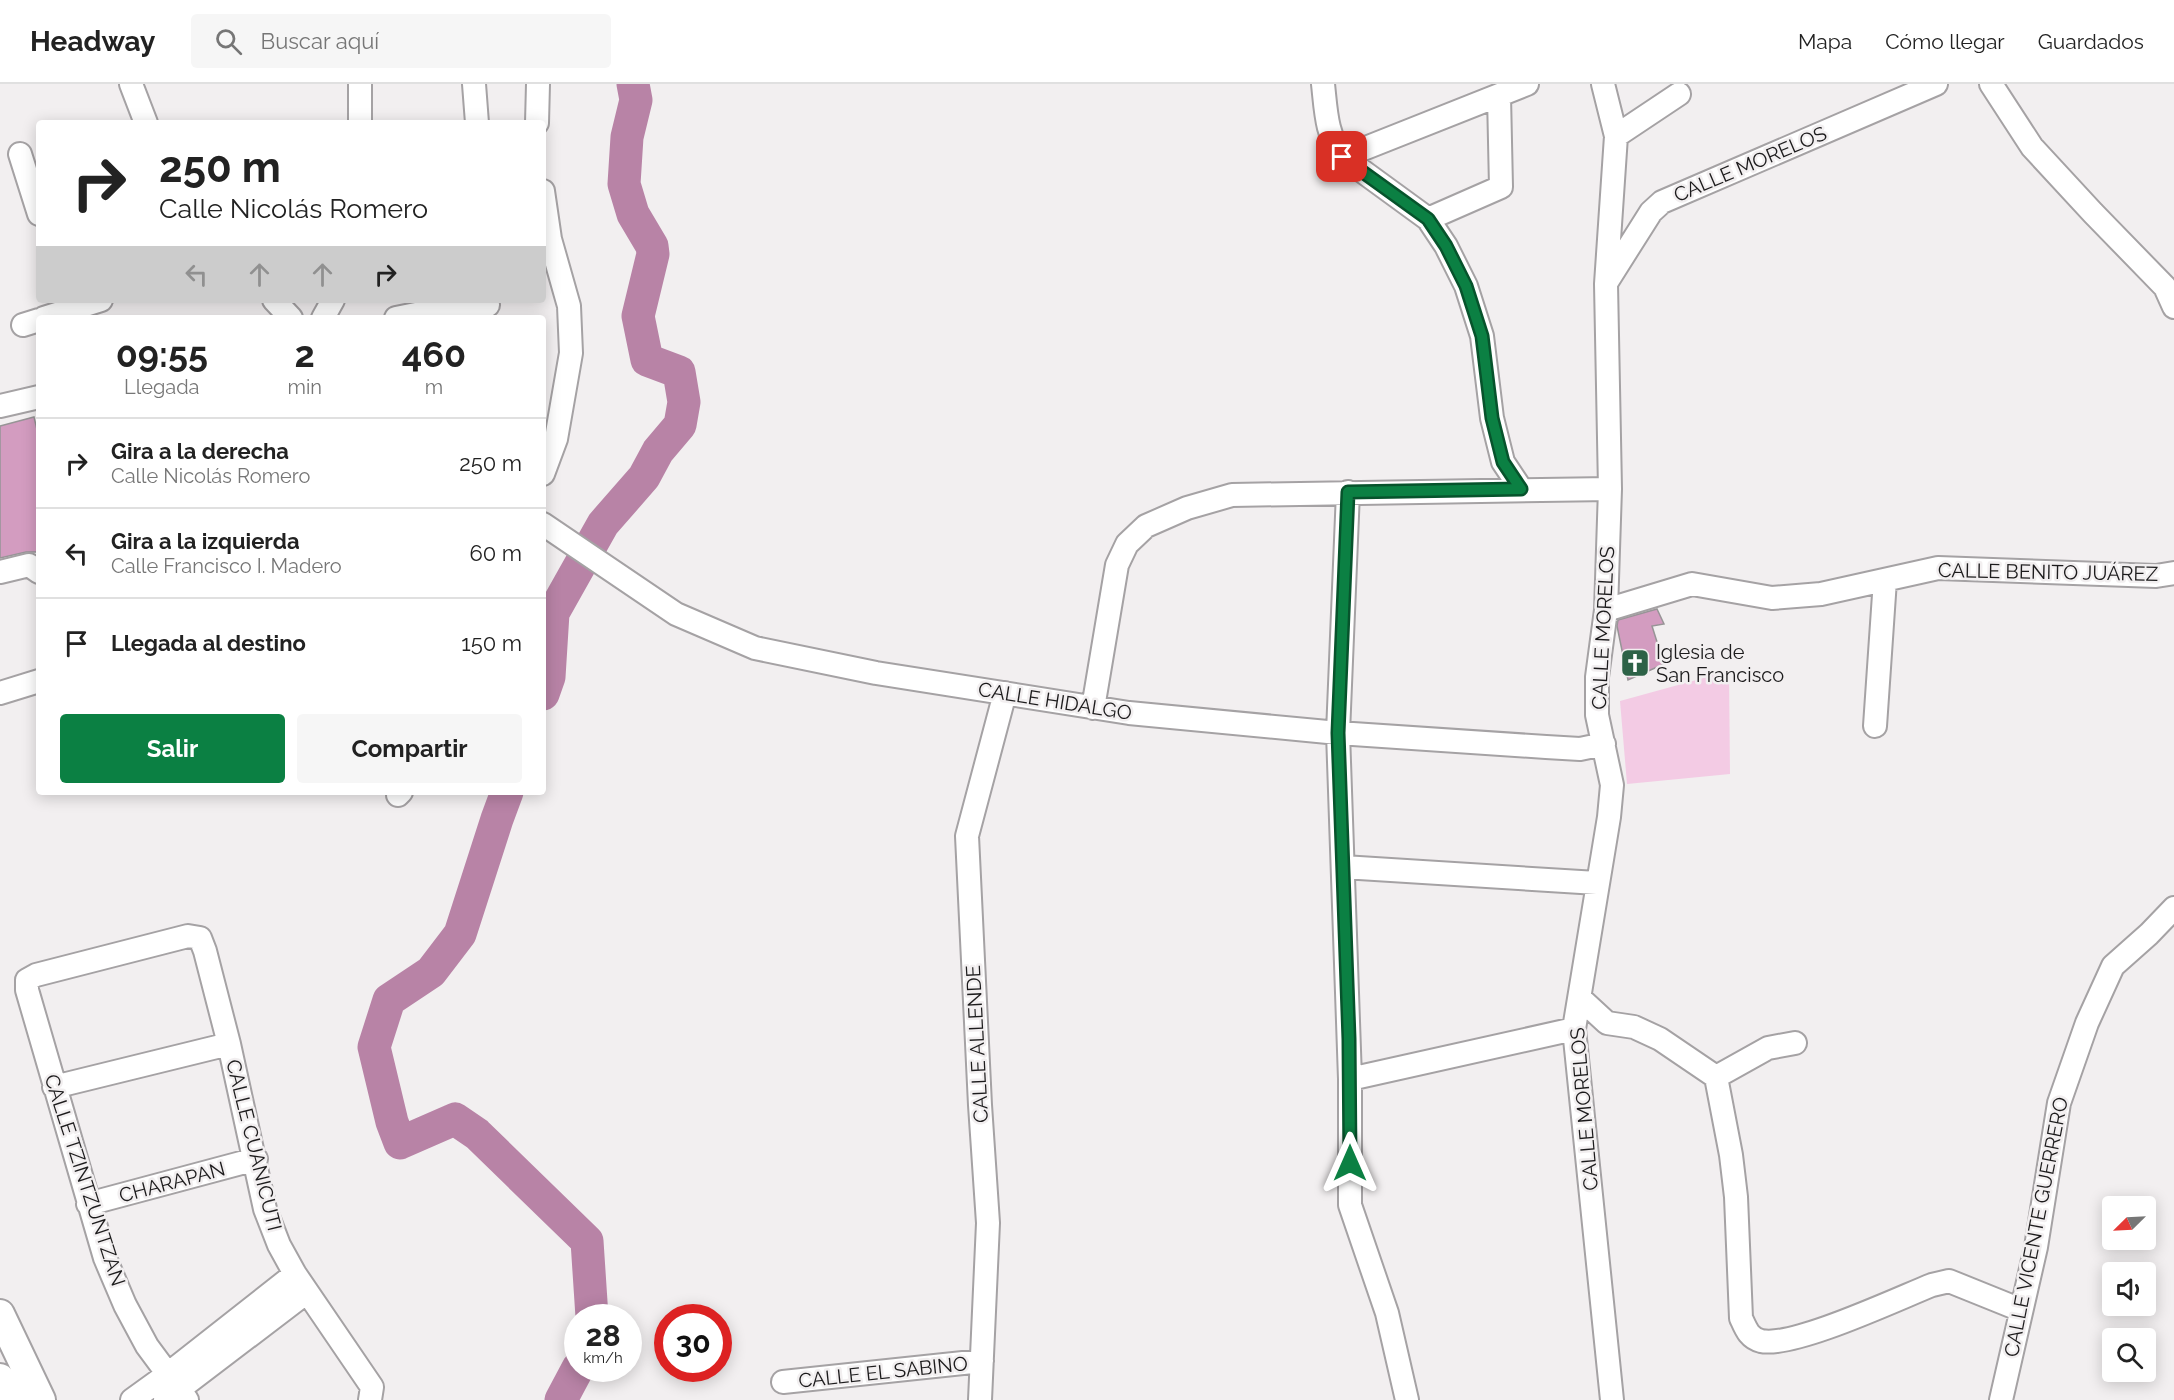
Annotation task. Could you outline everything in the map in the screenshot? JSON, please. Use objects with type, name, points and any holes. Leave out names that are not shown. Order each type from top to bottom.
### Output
[{"type":"main road","points":[[0,1314],[42,1400]]},
{"type":"main road","points":[[0,1378],[13,1400]]},
{"type":"street","points":[[131,84],[145,120]]},
{"type":"street","points":[[360,84],[360,120]]},
{"type":"street","points":[[474,84],[477,120]]},
{"type":"street","points":[[537,120],[538,84]]},
{"type":"street","points":[[1323,84],[1326,123],[1334,145],[1342,157],[1428,219],[1446,246],[1466,286],[1482,336],[1492,418],[1503,462],[1521,489]]},
{"type":"street","points":[[1342,157],[1527,84]]},
{"type":"street","points":[[1603,84],[1616,136],[1606,284]]},
{"type":"street","name":"CALLE MORELOS","points":[[1612,1400],[1574,1029],[1581,999],[1612,785],[1597,715],[1597,677],[1606,610],[1610,489],[1606,284],[1651,212],[1662,202],[1936,84]]},
{"type":"street","points":[[1991,84],[2032,147],[2165,287],[2174,307]]},
{"type":"street","points":[[1616,136],[1680,94]]},
{"type":"street","points":[[1428,219],[1501,187],[1498,96]]},
{"type":"street","points":[[20,154],[36,196]]},
{"type":"street","points":[[546,212],[550,240],[569,306],[571,353],[556,439],[546,466]]},
{"type":"street","points":[[52,315],[90,303]]},
{"type":"street","points":[[277,303],[288,315]]},
{"type":"street","points":[[409,315],[431,310],[488,305],[488,303]]},
{"type":"street","points":[[0,406],[36,398]]},
{"type":"street","points":[[1093,708],[1117,565],[1127,544],[1146,526],[1187,508],[1232,495],[1610,489]]},
{"type":"street","points":[[1348,492],[1338,733],[1350,1079],[1350,1205],[1387,1313],[1407,1400]]},
{"type":"street","name":"CALLE HIDALGO","points":[[546,526],[676,614],[755,648],[876,673],[1129,713],[1338,733],[1580,749],[1604,744]]},
{"type":"street","points":[[0,572],[29,565],[36,570]]},
{"type":"street","name":"CALLE BENITO JUÁREZ","points":[[1606,610],[1692,585],[1772,598],[1821,594],[1938,568],[2156,576],[2174,573]]},
{"type":"street","points":[[1875,726],[1885,580]]},
{"type":"street","points":[[0,693],[36,682]]},
{"type":"street","name":"CALLE ALLENDE","points":[[980,1400],[988,1223],[967,837],[1005,693]]},
{"type":"street","points":[[1343,867],[1597,883]]},
{"type":"street","name":"CALLE VICENTE GUERRERO","points":[[2001,1400],[2036,1247],[2059,1103],[2087,1023],[2113,966],[2174,908]]},
{"type":"street","name":"CALLE TZINTZUNTZAN","points":[[175,1391],[125,1305],[105,1258],[54,1087],[27,990],[27,980],[36,975],[188,936],[200,938]]},
{"type":"street","name":"CALLE CUANICUTI","points":[[200,938],[229,1044],[256,1159],[265,1209],[279,1245],[301,1283],[372,1387],[370,1400]]},
{"type":"street","points":[[1581,999],[1607,1023],[1635,1027],[1660,1039],[1716,1077],[1731,1155],[1736,1197],[1741,1318],[1748,1334],[1761,1341],[1778,1341],[1806,1335],[1932,1285],[1949,1281],[2021,1310]]},
{"type":"street","points":[[1350,1079],[1574,1029]]},
{"type":"street","points":[[1716,1077],[1768,1048],[1795,1043]]},
{"type":"street","points":[[54,1087],[229,1044]]},
{"type":"street","name":"CHARAPAN","points":[[88,1204],[256,1159]]},
{"type":"street","points":[[132,1400],[175,1391],[301,1283]]},
{"type":"street","name":"CALLE EL SABINO","points":[[783,1383],[982,1361]]},
{"type":"shaded area","points":[[1729,671],[1730,774],[1627,784],[1620,701]]},
{"type":"building","points":[[34,417],[36,425],[36,552],[0,558],[0,426]]},
{"type":"building","points":[[1657,609],[1664,624],[1652,626],[1664,664],[1628,680],[1617,626],[1618,620]]},
{"type":"waterway","points":[[546,686],[549,677],[553,613],[603,524],[644,477],[658,451],[680,425],[684,402],[679,372],[647,360],[638,316],[653,254],[652,246],[633,214],[624,184],[627,137],[636,100],[633,84]]},
{"type":"waterway","points":[[506,795],[460,934],[431,972],[389,1000],[374,1047],[392,1122],[400,1143],[455,1119],[477,1134],[587,1241],[591,1304]]},
{"type":"waterway","points":[[561,1400],[571,1382]]},
{"type":"place","name":"Iglesia de San Francisco","points":[[1635,663]]},
{"type":"route","points":[[1342,157],[1428,219],[1446,246],[1466,286],[1482,336],[1492,418],[1503,462],[1521,489],[1348,492],[1338,733],[1349,1039],[1350,1163]]}]
